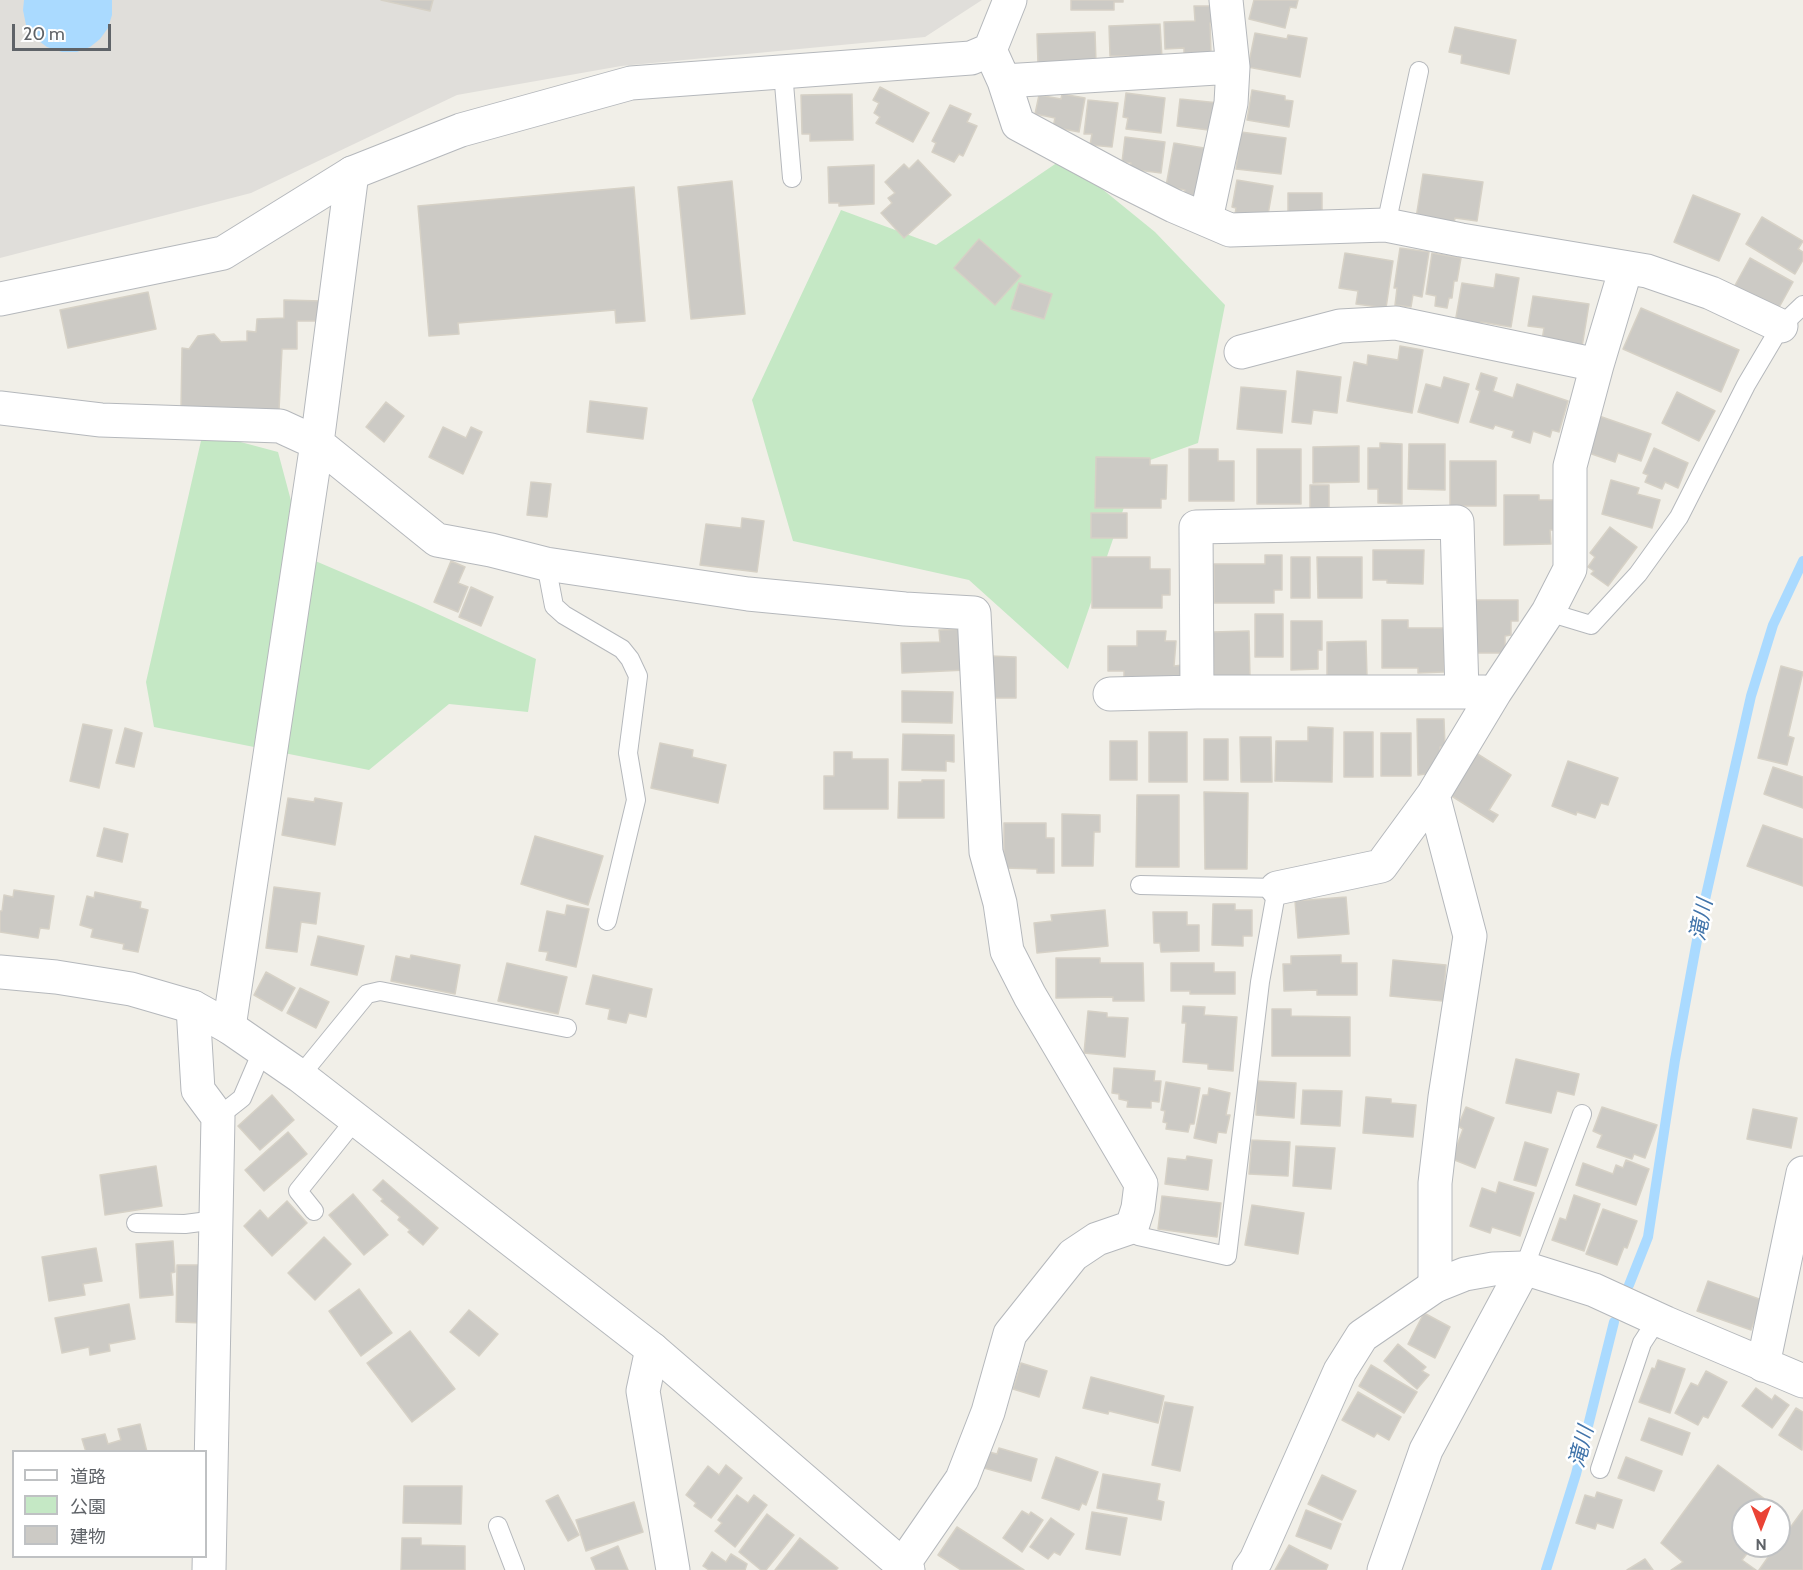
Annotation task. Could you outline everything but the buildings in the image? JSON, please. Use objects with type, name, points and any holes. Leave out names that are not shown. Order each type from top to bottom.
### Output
[{"type":"street","points":[[0,299],[223,253],[352,173],[461,130],[631,83],[971,58],[990,50],[1010,0]]},
{"type":"street","points":[[1206,219],[1231,103],[1233,67],[1226,0]]},
{"type":"street","points":[[990,50],[1004,81],[1018,124],[1120,179],[1230,230],[1386,225],[1647,271],[1711,293],[1792,315]]},
{"type":"street","points":[[1004,81],[1233,67]]},
{"type":"street","points":[[230,1027],[317,443],[352,173]]},
{"type":"street","points":[[1277,888],[1381,866],[1433,795],[1495,692],[1548,612],[1570,569],[1570,466],[1626,267]]},
{"type":"street","points":[[1241,352],[1340,326],[1396,323],[1597,365]]},
{"type":"street","points":[[0,408],[101,420],[280,426],[317,443],[437,540],[492,550],[546,564],[748,594],[904,609],[974,613],[986,852],[1000,903],[1007,951],[1030,996],[1141,1184],[1138,1208],[1132,1227],[1097,1239],[1073,1255],[1010,1334],[988,1412],[962,1479],[905,1568],[651,1349],[300,1076],[230,1027],[193,1007],[130,989],[56,977],[0,972]]},
{"type":"street","points":[[1197,692],[1196,527],[1457,522],[1462,692]]},
{"type":"street","points":[[1110,694],[1495,692]]},
{"type":"street","points":[[1433,795],[1470,936],[1445,1097],[1435,1183],[1435,1286]]},
{"type":"street","points":[[193,1007],[198,1090],[218,1117],[209,1570]]},
{"type":"street","points":[[1763,1365],[1803,1173]]},
{"type":"street","points":[[1384,1570],[1426,1450],[1524,1268]]},
{"type":"street","points":[[1249,1570],[1256,1560],[1340,1371],[1362,1336],[1435,1286],[1465,1274],[1493,1269],[1524,1268],[1594,1290],[1658,1320],[1803,1381]]},
{"type":"street","points":[[651,1349],[643,1391],[673,1570]]},
{"type":"lane","points":[[1386,225],[1419,71]]},
{"type":"lane","points":[[783,72],[792,178]]},
{"type":"lane","points":[[1548,612],[1591,625],[1638,574],[1679,517],[1746,385],[1792,315]]},
{"type":"lane","points":[[546,564],[554,606],[564,615],[622,649],[638,676],[628,753],[636,800],[608,921]]},
{"type":"lane","points":[[1132,1227],[1138,1236],[1227,1256],[1260,982],[1277,888],[1140,885]]},
{"type":"lane","points":[[300,1076],[367,994],[380,991],[567,1028]]},
{"type":"lane","points":[[218,1117],[242,1098],[263,1049]]},
{"type":"lane","points":[[1524,1268],[1582,1114]]},
{"type":"lane","points":[[314,1211],[298,1191],[355,1120]]},
{"type":"lane","points":[[136,1223],[185,1224],[216,1220]]},
{"type":"lane","points":[[1600,1469],[1642,1343],[1658,1320]]},
{"type":"lane","points":[[498,1526],[515,1570]]},
{"type":"shaded area","points":[[0,0],[982,0],[925,37],[621,66],[457,95],[251,193],[0,258]]},
{"type":"green space","points":[[1064,158],[1155,232],[1225,305],[1198,443],[1139,464],[1068,669],[969,580],[793,541],[752,400],[841,210],[936,245]]},
{"type":"green space","points":[[203,432],[278,452],[306,557],[536,659],[528,712],[449,704],[369,770],[154,727],[146,682]]},
{"type":"water","points":[[24,0],[112,0],[112,15],[108,28],[90,47],[77,52],[62,52],[47,47],[35,38],[26,25]]},
{"type":"waterway","name":"滝川","points":[[1629,1285],[1648,1237],[1675,1060],[1702,913],[1751,696],[1773,625],[1803,561]]},
{"type":"waterway","name":"滝川","points":[[1546,1570],[1576,1474],[1614,1322]]}]
